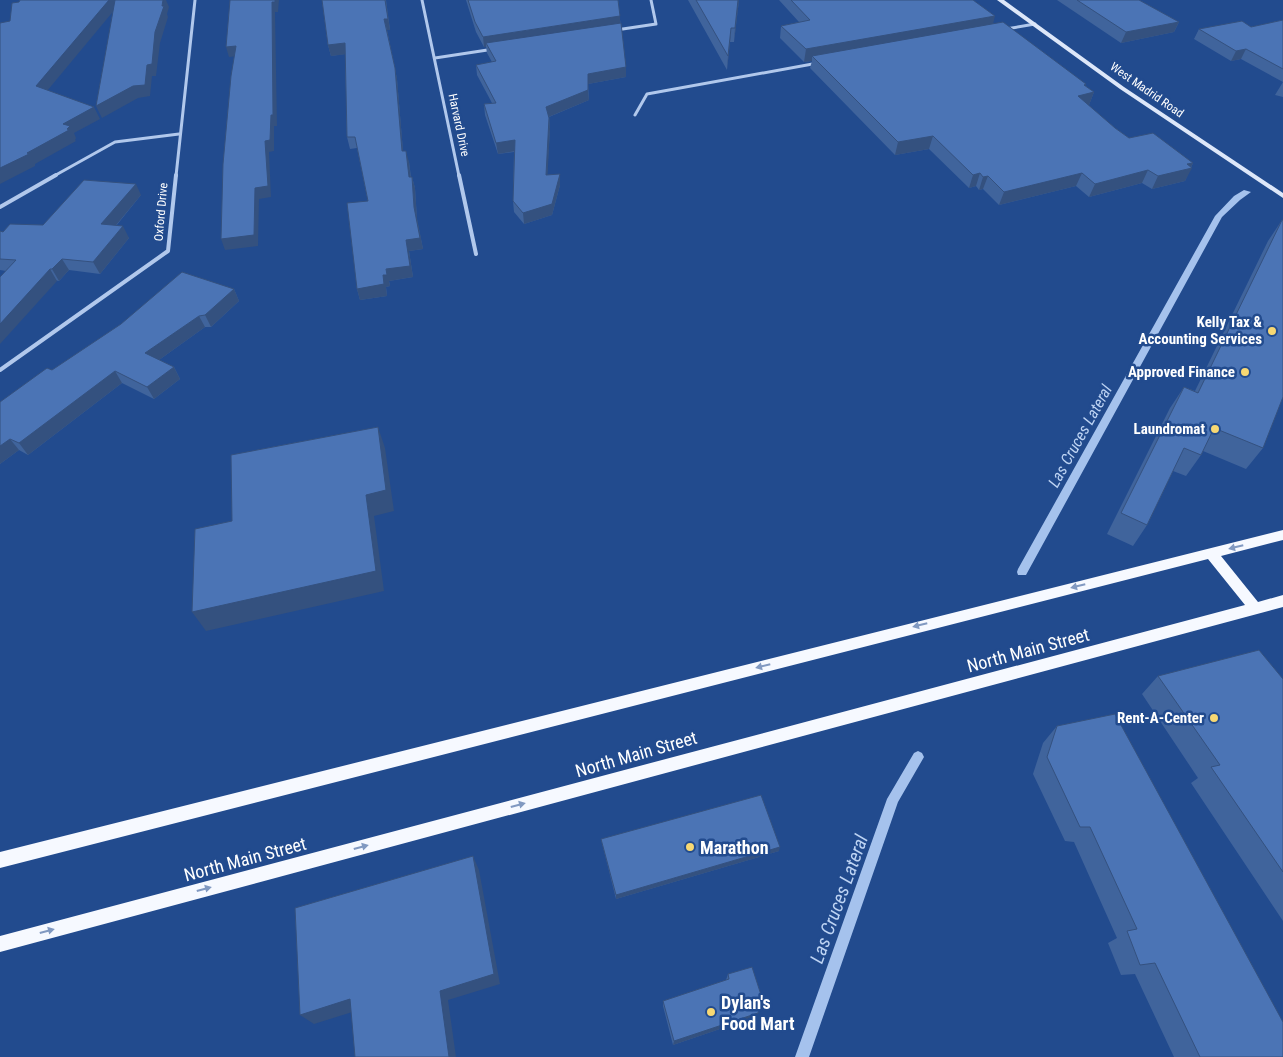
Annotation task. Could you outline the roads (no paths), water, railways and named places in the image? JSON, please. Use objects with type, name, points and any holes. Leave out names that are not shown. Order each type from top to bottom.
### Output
[{"type":"main road","points":[[0,860],[1283,535]]},
{"type":"main road","points":[[1211,553],[1255,608]]},
{"type":"main road","name":"North Main Street","points":[[0,944],[752,741],[955,690],[1283,601]]},
{"type":"street","name":"Oxford Drive","points":[[0,370],[168,251],[179,134],[195,0]]},
{"type":"street","name":"Harvard Drive","points":[[422,0],[476,254]]},
{"type":"street","points":[[608,31],[656,24],[651,0]]},
{"type":"street","name":"West Madrid Road","points":[[1000,0],[1122,88],[1283,196]]},
{"type":"street","points":[[996,31],[1035,24]]},
{"type":"street","points":[[435,58],[502,48]]},
{"type":"street","points":[[635,115],[647,94],[821,63]]},
{"type":"street","points":[[0,207],[115,142],[179,134]]},
{"type":"waterway","name":"Las Cruces Lateral","points":[[1022,572],[1219,216],[1237,198],[1247,192]]},
{"type":"waterway","name":"Las Cruces Lateral","points":[[802,1057],[893,799],[918,757]]},
{"type":"place","name":"Kelly Tax & Accounting Services","points":[[1272,331]]},
{"type":"place","name":"Approved Finance","points":[[1245,372]]},
{"type":"place","name":"Laundromat","points":[[1215,429]]},
{"type":"place","name":"Rent-A-Center","points":[[1214,718]]},
{"type":"place","name":"Marathon","points":[[690,847]]},
{"type":"place","name":"Dylan's Food Mart","points":[[711,1012]]}]
